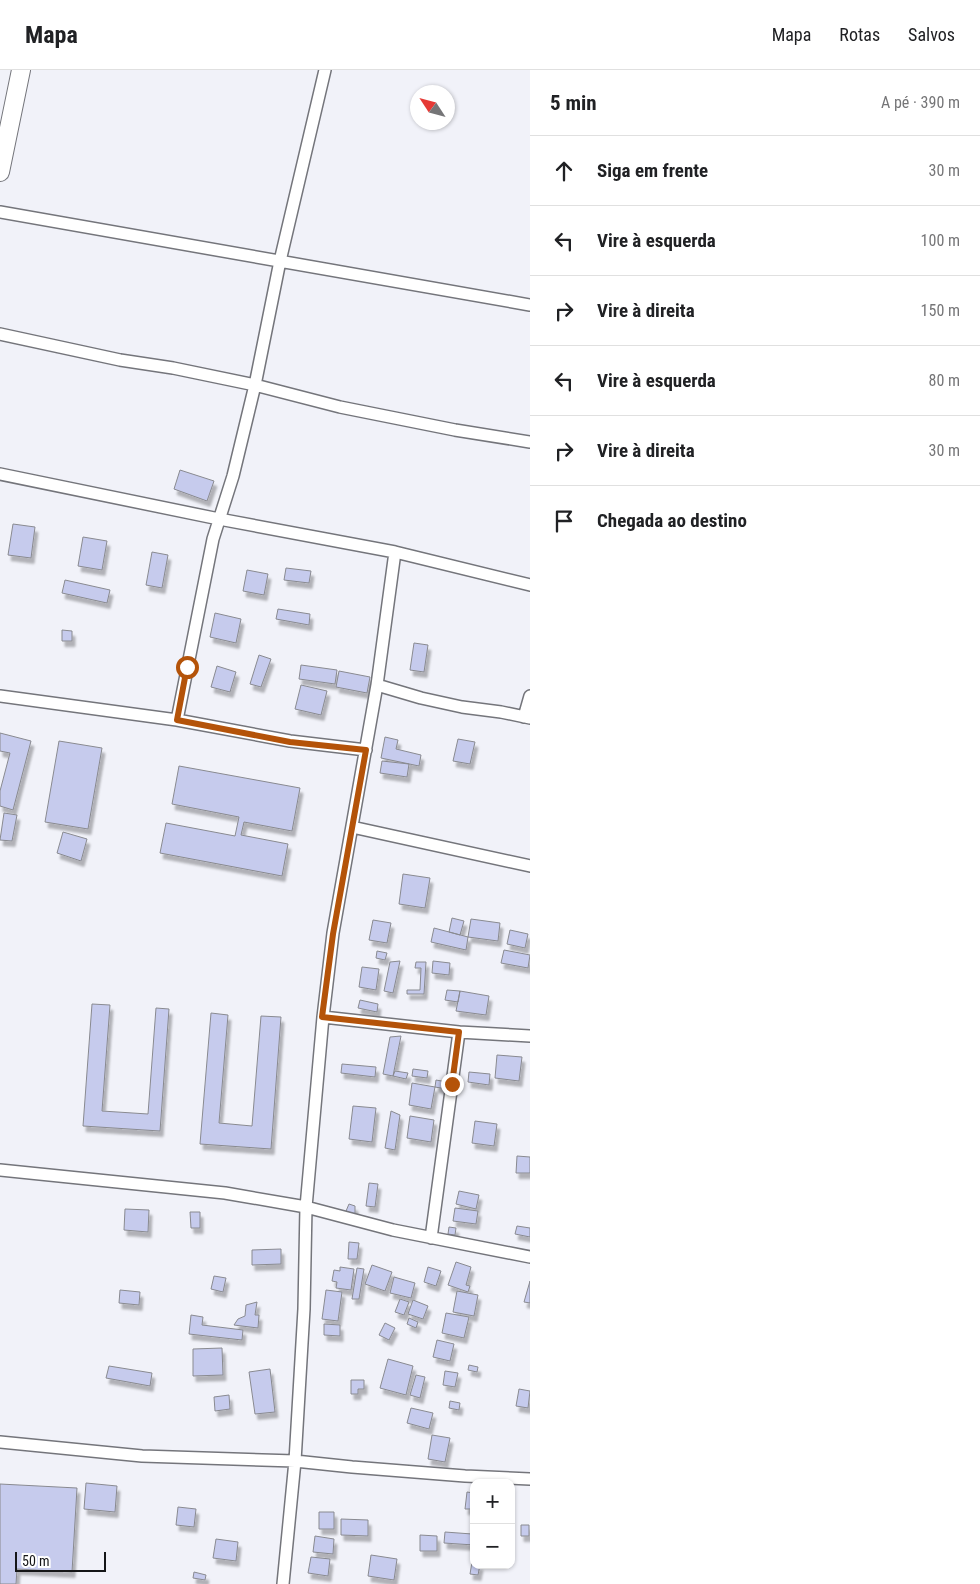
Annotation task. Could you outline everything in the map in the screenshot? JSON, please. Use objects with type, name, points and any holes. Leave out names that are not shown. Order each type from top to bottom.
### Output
[{"type":"main road","points":[[0,172],[21,70]]},
{"type":"street","points":[[177,720],[196,618],[219,520],[233,476],[255,386],[280,261],[325,70]]},
{"type":"street","points":[[0,212],[530,305]]},
{"type":"street","points":[[0,334],[120,360],[173,368],[340,407],[455,430],[530,442]]},
{"type":"street","points":[[0,474],[219,520],[395,552],[530,586]]},
{"type":"street","points":[[283,1584],[295,1461],[304,1309],[306,1207],[322,1017],[333,934],[377,685],[395,552]]},
{"type":"street","points":[[377,685],[437,702],[527,717],[530,696]]},
{"type":"street","points":[[0,696],[177,720],[290,742],[366,750]]},
{"type":"street","points":[[352,827],[530,866]]},
{"type":"street","points":[[322,1017],[459,1032],[530,1036]]},
{"type":"street","points":[[431,1238],[459,1032]]},
{"type":"street","points":[[0,1170],[225,1194],[306,1207],[375,1226],[530,1257]]},
{"type":"street","points":[[0,1442],[142,1456],[295,1461],[465,1476],[530,1479]]},
{"type":"building","points":[[180,470],[214,481],[207,501],[174,489]]},
{"type":"building","points":[[13,524],[35,527],[31,558],[8,555]]},
{"type":"building","points":[[83,537],[107,541],[102,570],[78,566]]},
{"type":"building","points":[[152,552],[168,555],[162,588],[146,585]]},
{"type":"building","points":[[286,568],[311,571],[309,583],[284,580]]},
{"type":"building","points":[[247,570],[268,574],[264,595],[243,591]]},
{"type":"building","points":[[65,580],[110,590],[107,603],[62,593]]},
{"type":"building","points":[[278,609],[310,614],[309,625],[276,619]]},
{"type":"building","points":[[215,613],[241,619],[236,643],[210,637]]},
{"type":"building","points":[[62,630],[72,631],[72,641],[62,641]]},
{"type":"building","points":[[414,643],[428,645],[424,672],[410,670]]},
{"type":"building","points":[[259,655],[271,659],[261,687],[250,684]]},
{"type":"building","points":[[301,665],[337,670],[335,684],[299,679]]},
{"type":"building","points":[[217,666],[236,672],[230,692],[211,687]]},
{"type":"building","points":[[339,671],[370,677],[367,693],[336,687]]},
{"type":"building","points":[[301,685],[327,691],[321,715],[295,709]]},
{"type":"building","points":[[0,733],[31,741],[13,810],[0,806],[0,791],[10,753],[0,751]]},
{"type":"building","points":[[385,737],[398,740],[396,749],[421,755],[419,766],[381,758]]},
{"type":"building","points":[[458,739],[475,742],[470,764],[453,761]]},
{"type":"building","points":[[59,741],[102,748],[88,829],[45,822]]},
{"type":"building","points":[[382,761],[409,764],[407,777],[380,773]]},
{"type":"building","points":[[179,766],[300,788],[292,831],[244,822],[241,835],[288,844],[282,876],[160,853],[166,823],[235,836],[239,817],[172,804]]},
{"type":"building","points":[[4,813],[17,815],[12,841],[0,840]]},
{"type":"building","points":[[63,832],[87,839],[81,861],[57,853]]},
{"type":"building","points":[[403,874],[430,878],[425,908],[399,904]]},
{"type":"building","points":[[452,918],[464,921],[460,935],[449,932]]},
{"type":"building","points":[[471,919],[500,923],[498,941],[468,937]]},
{"type":"building","points":[[373,920],[391,923],[387,943],[369,940]]},
{"type":"building","points":[[434,928],[468,937],[466,950],[431,942]]},
{"type":"building","points":[[510,930],[528,934],[525,948],[507,944]]},
{"type":"building","points":[[504,950],[530,955],[528,968],[501,963]]},
{"type":"building","points":[[377,951],[387,953],[385,960],[376,958]]},
{"type":"building","points":[[400,961],[393,993],[384,991],[390,962]]},
{"type":"building","points":[[433,961],[450,963],[449,975],[432,973]]},
{"type":"building","points":[[416,962],[426,962],[424,994],[407,994],[407,990],[420,990],[421,968],[415,968]]},
{"type":"building","points":[[362,967],[379,969],[376,990],[359,987]]},
{"type":"building","points":[[447,990],[460,991],[458,1002],[445,1000]]},
{"type":"building","points":[[460,991],[489,996],[486,1015],[456,1011]]},
{"type":"building","points":[[360,1000],[378,1004],[377,1012],[358,1008]]},
{"type":"building","points":[[92,1004],[110,1005],[102,1111],[148,1114],[156,1008],[169,1009],[160,1131],[83,1126]]},
{"type":"building","points":[[211,1013],[228,1015],[219,1123],[252,1126],[261,1016],[281,1017],[271,1149],[200,1144]]},
{"type":"building","points":[[401,1036],[393,1076],[383,1074],[390,1037]]},
{"type":"building","points":[[497,1055],[522,1057],[519,1081],[495,1078]]},
{"type":"building","points":[[342,1064],[376,1067],[375,1077],[341,1073]]},
{"type":"building","points":[[413,1069],[428,1071],[427,1078],[412,1076]]},
{"type":"building","points":[[395,1071],[408,1073],[406,1079],[393,1076]]},
{"type":"building","points":[[469,1072],[490,1074],[489,1085],[468,1082]]},
{"type":"building","points":[[436,1080],[447,1082],[446,1089],[435,1087]]},
{"type":"building","points":[[412,1083],[435,1087],[431,1109],[409,1105]]},
{"type":"building","points":[[353,1106],[376,1108],[372,1142],[349,1139]]},
{"type":"building","points":[[391,1111],[400,1115],[395,1150],[385,1148]]},
{"type":"building","points":[[410,1116],[434,1120],[431,1142],[407,1138]]},
{"type":"building","points":[[475,1121],[497,1124],[494,1146],[472,1143]]},
{"type":"building","points":[[517,1156],[530,1157],[530,1173],[516,1173]]},
{"type":"building","points":[[369,1183],[378,1184],[375,1207],[366,1206]]},
{"type":"building","points":[[459,1191],[479,1195],[476,1209],[456,1204]]},
{"type":"building","points":[[349,1204],[355,1206],[355,1215],[346,1211]]},
{"type":"building","points":[[455,1208],[478,1211],[476,1224],[453,1221]]},
{"type":"building","points":[[125,1209],[149,1210],[148,1232],[124,1230]]},
{"type":"building","points":[[190,1212],[200,1212],[200,1228],[191,1228]]},
{"type":"building","points":[[517,1226],[530,1228],[530,1237],[515,1234]]},
{"type":"building","points":[[449,1227],[456,1228],[455,1235],[448,1234]]},
{"type":"building","points":[[349,1242],[359,1243],[357,1259],[348,1259]]},
{"type":"building","points":[[281,1249],[281,1264],[252,1265],[252,1250]]},
{"type":"building","points":[[456,1262],[471,1267],[466,1285],[470,1286],[468,1292],[448,1285]]},
{"type":"building","points":[[372,1265],[392,1272],[385,1291],[365,1284]]},
{"type":"building","points":[[340,1267],[354,1269],[351,1290],[336,1288],[337,1282],[332,1281],[334,1270],[340,1271]]},
{"type":"building","points":[[428,1267],[441,1271],[436,1286],[424,1282]]},
{"type":"building","points":[[357,1268],[364,1269],[359,1299],[352,1299]]},
{"type":"building","points":[[214,1276],[226,1278],[223,1292],[211,1289]]},
{"type":"building","points":[[394,1277],[415,1283],[411,1298],[390,1293]]},
{"type":"building","points":[[530,1281],[530,1303],[524,1302]]},
{"type":"building","points":[[120,1290],[140,1292],[139,1305],[119,1303]]},
{"type":"building","points":[[326,1290],[342,1292],[338,1321],[322,1319]]},
{"type":"building","points":[[457,1291],[478,1295],[474,1316],[453,1312]]},
{"type":"building","points":[[400,1299],[409,1302],[404,1315],[395,1312]]},
{"type":"building","points":[[413,1300],[428,1306],[423,1319],[408,1314]]},
{"type":"building","points":[[257,1302],[255,1315],[259,1315],[258,1328],[234,1325],[238,1319],[245,1316],[246,1305]]},
{"type":"building","points":[[446,1313],[469,1317],[464,1338],[442,1333]]},
{"type":"building","points":[[191,1315],[203,1317],[202,1325],[243,1330],[242,1340],[189,1334]]},
{"type":"building","points":[[409,1318],[418,1322],[416,1328],[407,1324]]},
{"type":"building","points":[[385,1323],[395,1328],[389,1340],[379,1335]]},
{"type":"building","points":[[324,1324],[340,1325],[340,1336],[324,1335]]},
{"type":"building","points":[[437,1340],[454,1344],[450,1361],[433,1357]]},
{"type":"building","points":[[222,1348],[223,1375],[193,1376],[193,1349]]},
{"type":"building","points":[[388,1359],[413,1366],[406,1395],[380,1388]]},
{"type":"building","points":[[469,1365],[478,1367],[477,1372],[468,1370]]},
{"type":"building","points":[[109,1366],[152,1373],[150,1386],[106,1378]]},
{"type":"building","points":[[270,1369],[275,1412],[255,1414],[249,1372]]},
{"type":"building","points":[[445,1371],[458,1373],[455,1387],[443,1385]]},
{"type":"building","points":[[416,1375],[425,1377],[420,1398],[410,1395]]},
{"type":"building","points":[[351,1380],[364,1380],[364,1389],[358,1389],[358,1394],[351,1394]]},
{"type":"building","points":[[519,1389],[530,1391],[528,1408],[516,1406]]},
{"type":"building","points":[[229,1395],[230,1409],[215,1411],[214,1397]]},
{"type":"building","points":[[450,1401],[460,1403],[459,1410],[449,1408]]},
{"type":"building","points":[[411,1408],[433,1413],[429,1429],[407,1423]]},
{"type":"building","points":[[432,1435],[450,1438],[445,1462],[428,1459]]},
{"type":"building","points":[[86,1483],[117,1486],[115,1512],[84,1509]]},
{"type":"building","points":[[0,1484],[77,1488],[72,1572],[17,1569],[16,1584],[0,1584]]},
{"type":"building","points":[[467,1492],[470,1492],[470,1509],[465,1509]]},
{"type":"building","points":[[178,1507],[196,1509],[194,1527],[176,1525]]},
{"type":"building","points":[[319,1512],[334,1512],[334,1529],[319,1529]]},
{"type":"building","points":[[341,1519],[368,1520],[368,1536],[341,1535]]},
{"type":"building","points":[[521,1525],[529,1525],[529,1536],[521,1536]]},
{"type":"building","points":[[445,1532],[470,1534],[470,1545],[444,1543]]},
{"type":"building","points":[[420,1535],[437,1536],[437,1551],[420,1551]]},
{"type":"building","points":[[315,1536],[334,1539],[333,1554],[313,1552]]},
{"type":"building","points":[[216,1539],[238,1542],[236,1561],[213,1558]]},
{"type":"building","points":[[371,1555],[397,1559],[394,1580],[368,1576]]},
{"type":"building","points":[[311,1557],[330,1559],[328,1576],[308,1573]]},
{"type":"building","points":[[471,1569],[479,1569],[478,1575],[470,1574]]},
{"type":"building","points":[[194,1572],[206,1575],[205,1580],[193,1578]]},
{"type":"route","points":[[187,667],[177,720],[290,742],[366,750],[333,934],[322,1017],[459,1032],[452,1084]]}]
